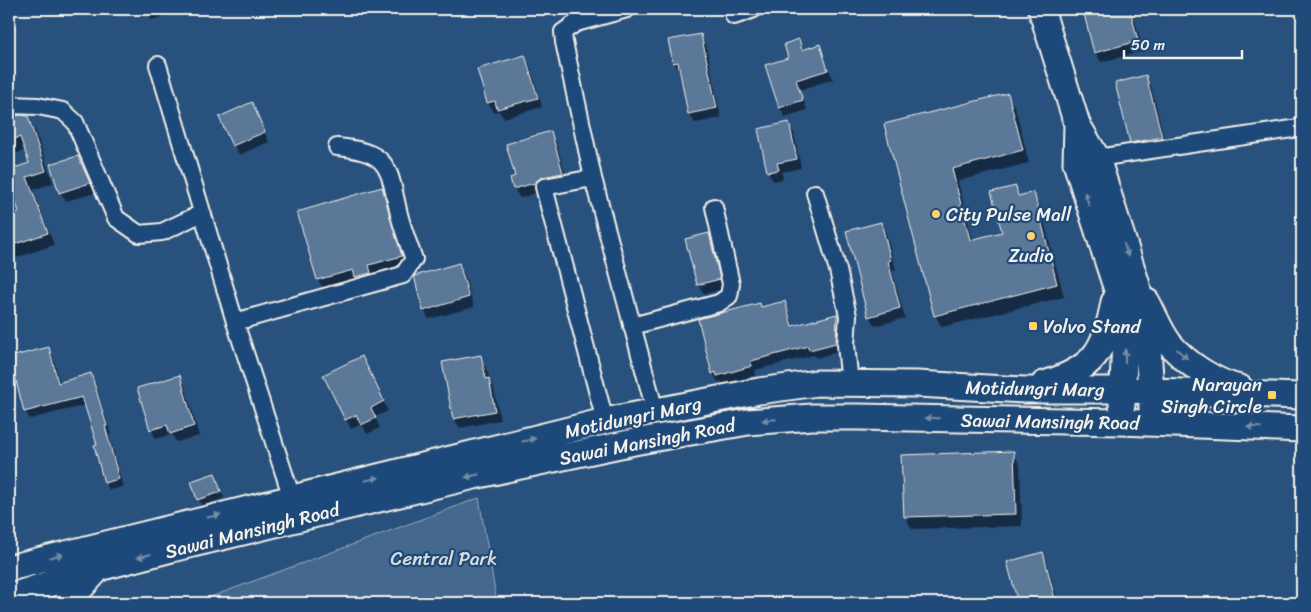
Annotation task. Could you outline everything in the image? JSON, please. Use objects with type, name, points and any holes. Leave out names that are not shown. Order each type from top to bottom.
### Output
[{"type":"main road","points":[[1042,9],[1077,124],[1097,158],[1127,287],[1124,390],[1120,422]]},
{"type":"main road","points":[[1077,124],[1076,163],[1127,287],[1148,347],[1152,391],[1151,423]]},
{"type":"main road","points":[[1025,390],[1065,378],[1089,364],[1108,334],[1127,287]]},
{"type":"main road","points":[[1127,287],[1170,344],[1203,373],[1227,385],[1272,395],[1302,396]]},
{"type":"main road","name":"Motidungri Marg","points":[[9,568],[605,421],[759,391],[817,383],[917,384],[1025,390],[1124,390],[1272,395]]},
{"type":"main road","name":"Sawai Mansingh Road","points":[[9,598],[99,568],[474,476],[634,442],[748,422],[812,416],[1120,422],[1302,429]]},
{"type":"main road","points":[[67,603],[99,568]]},
{"type":"street","points":[[628,9],[576,23],[563,32],[593,178],[655,411]]},
{"type":"street","points":[[734,16],[754,9]]},
{"type":"street","points":[[158,65],[235,322],[292,498]]},
{"type":"street","points":[[9,105],[38,106],[64,111],[75,122],[116,218],[139,234],[162,232],[202,213]]},
{"type":"street","points":[[1097,158],[1298,128]]},
{"type":"street","points":[[235,322],[403,275],[414,259],[400,219],[394,186],[385,164],[363,149],[337,147]]},
{"type":"street","points":[[593,178],[544,187],[605,421]]},
{"type":"street","points":[[815,193],[838,270],[848,316],[846,345],[850,384]]},
{"type":"street","points":[[632,326],[719,303],[728,296],[730,284],[714,207]]},
{"type":"green space","name":"Central Park","points":[[479,498],[497,603],[194,603]]},
{"type":"building","points":[[1130,9],[1138,41],[1094,53],[1083,10]]},
{"type":"building","points":[[701,34],[717,108],[688,114],[678,62],[673,63],[668,40]]},
{"type":"building","points":[[799,39],[802,50],[820,44],[828,70],[796,80],[803,100],[779,108],[765,65],[788,58],[784,44]]},
{"type":"building","points":[[525,55],[538,98],[497,109],[495,101],[487,103],[477,69]]},
{"type":"building","points":[[1146,75],[1162,137],[1130,143],[1115,83]]},
{"type":"building","name":"City Pulse Mall","points":[[1008,93],[1023,150],[952,169],[970,240],[1002,232],[991,192],[1016,186],[1018,196],[1034,192],[1057,284],[934,316],[884,124]]},
{"type":"building","points":[[252,102],[265,132],[232,146],[219,117]]},
{"type":"building","points":[[20,115],[28,116],[46,171],[27,177],[48,233],[9,246],[9,215],[19,212],[9,182],[9,170],[29,163],[20,137],[9,141],[9,119]]},
{"type":"building","points":[[789,122],[797,159],[777,163],[779,170],[767,172],[758,129]]},
{"type":"building","points":[[551,131],[563,173],[542,177],[535,183],[513,189],[510,178],[515,176],[506,144]]},
{"type":"building","points":[[78,156],[90,183],[59,193],[50,164]]},
{"type":"building","points":[[382,187],[402,256],[369,265],[371,273],[355,277],[353,270],[317,280],[297,212]]},
{"type":"building","points":[[881,222],[891,260],[888,261],[900,308],[868,317],[846,231]]},
{"type":"building","points":[[709,233],[720,279],[697,285],[685,239]]},
{"type":"building","points":[[459,263],[469,297],[423,311],[414,276]]},
{"type":"building","points":[[785,301],[792,326],[837,314],[836,343],[809,350],[808,346],[751,361],[752,366],[717,376],[716,372],[712,374],[698,319],[760,303],[761,307]]},
{"type":"building","points":[[49,347],[58,383],[91,373],[107,426],[105,426],[119,479],[104,483],[94,445],[97,445],[82,397],[24,412],[10,357]]},
{"type":"building","points":[[481,355],[486,379],[489,378],[495,411],[453,419],[442,362]]},
{"type":"building","points":[[362,356],[384,401],[371,408],[376,418],[361,425],[356,415],[345,420],[323,375]]},
{"type":"building","points":[[180,375],[194,426],[170,434],[167,425],[150,430],[137,388]]},
{"type":"building","points":[[1014,451],[1016,514],[904,517],[901,455]]},
{"type":"building","points":[[215,473],[221,492],[197,500],[191,481]]},
{"type":"building","points":[[1043,552],[1056,603],[1018,603],[1007,562]]},
{"type":"place","name":"City Pulse Mall","points":[[936,214]]},
{"type":"place","name":"Zudio","points":[[1031,236]]},
{"type":"place","name":"Volvo Stand","points":[[1033,326]]},
{"type":"place","name":"Narayan Singh Circle","points":[[1272,395]]}]
